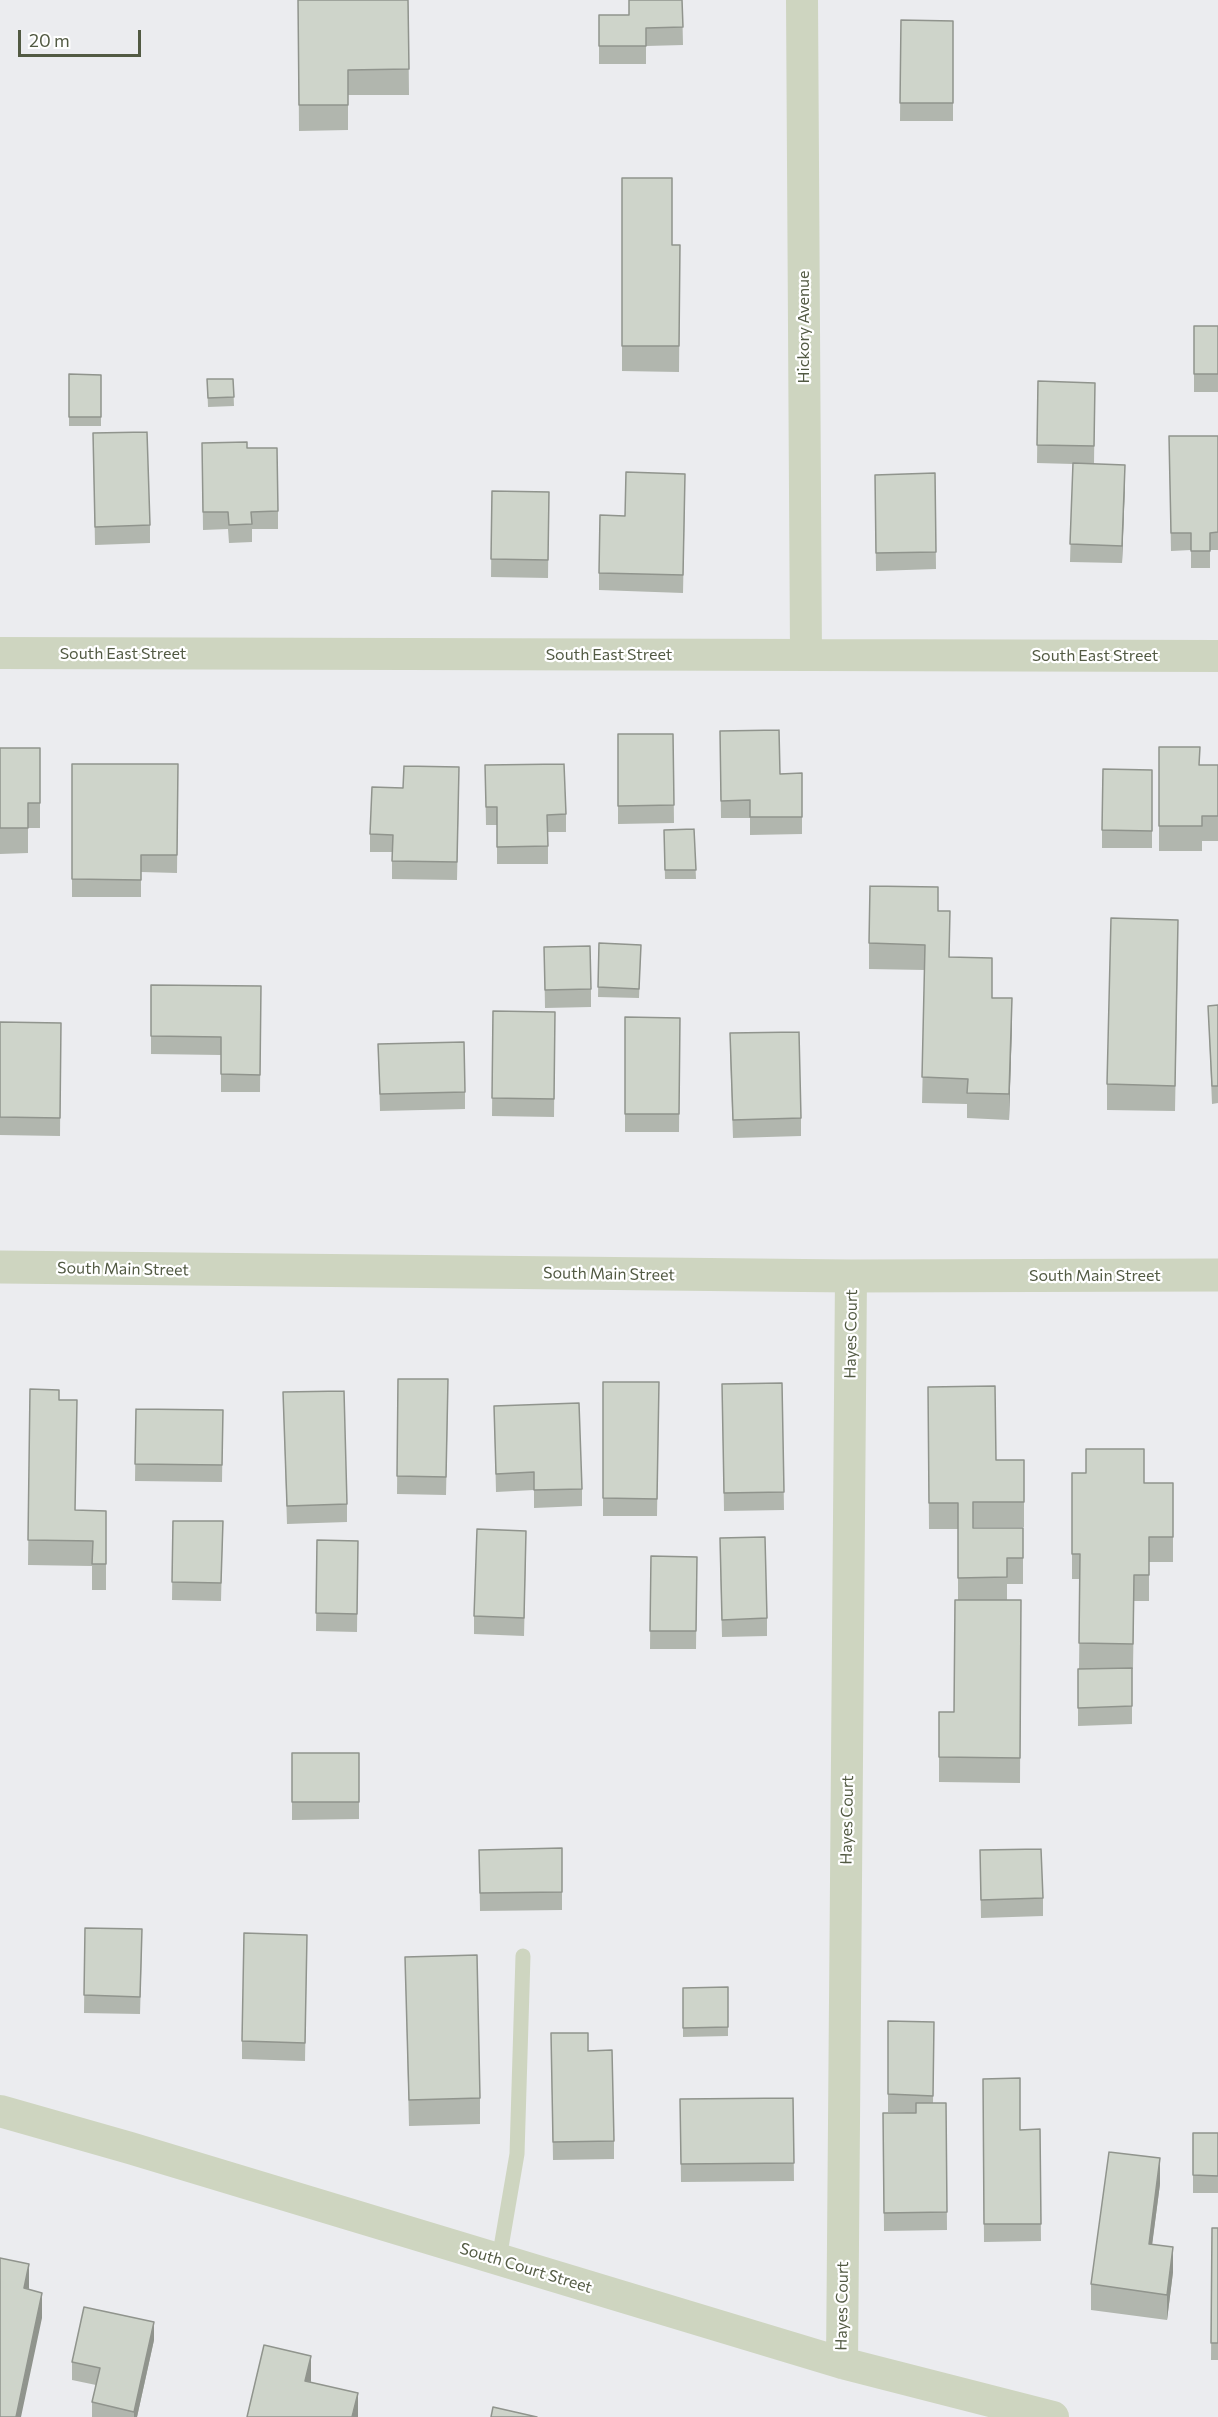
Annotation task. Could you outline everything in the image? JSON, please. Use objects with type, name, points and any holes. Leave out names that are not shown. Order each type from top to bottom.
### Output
[{"type":"street","name":"Hickory Avenue","points":[[802,0],[806,655]]},
{"type":"street","name":"South East Street","points":[[0,653],[1218,656]]},
{"type":"street","name":"South Main Street","points":[[0,1268],[851,1276],[1218,1275]]},
{"type":"street","name":"Hayes Court","points":[[842,2363],[851,1276]]},
{"type":"street","name":"South Court Street","points":[[0,2111],[130,2148],[842,2363],[1053,2417]]},
{"type":"lane","points":[[499,2259],[516,2154],[523,1956]]},
{"type":"building","points":[[298,0],[408,0],[409,69],[348,70],[348,105],[299,105]]},
{"type":"building","points":[[629,0],[682,0],[683,27],[646,28],[646,46],[599,46],[599,15],[629,15]]},
{"type":"building","points":[[901,20],[953,21],[953,103],[900,103]]},
{"type":"building","points":[[622,178],[672,178],[672,245],[680,245],[679,346],[622,346]]},
{"type":"building","points":[[1194,326],[1218,326],[1218,374],[1194,374]]},
{"type":"building","points":[[69,374],[101,375],[101,417],[69,417]]},
{"type":"building","points":[[207,379],[233,379],[234,397],[208,398]]},
{"type":"building","points":[[1038,381],[1095,383],[1094,446],[1037,445]]},
{"type":"building","points":[[147,432],[150,525],[95,527],[93,433]]},
{"type":"building","points":[[1169,436],[1218,436],[1218,532],[1210,533],[1210,551],[1191,551],[1191,533],[1171,533]]},
{"type":"building","points":[[247,442],[247,448],[277,448],[278,511],[251,512],[252,524],[229,525],[228,512],[203,512],[202,443]]},
{"type":"building","points":[[1073,463],[1125,465],[1122,546],[1070,544]]},
{"type":"building","points":[[626,472],[685,474],[683,575],[599,573],[600,515],[625,516]]},
{"type":"building","points":[[935,473],[936,552],[876,553],[875,475]]},
{"type":"building","points":[[492,491],[549,492],[548,560],[491,559]]},
{"type":"building","points":[[779,730],[780,774],[802,773],[802,817],[750,817],[750,800],[721,801],[720,731]]},
{"type":"building","points":[[618,734],[673,734],[674,805],[618,806]]},
{"type":"building","points":[[1159,747],[1200,747],[1199,765],[1218,765],[1218,816],[1202,816],[1202,826],[1159,826]]},
{"type":"building","points":[[0,748],[40,748],[40,803],[28,803],[28,828],[0,828]]},
{"type":"building","points":[[72,764],[178,764],[177,855],[141,855],[141,880],[72,879]]},
{"type":"building","points":[[564,764],[566,814],[547,815],[548,846],[497,847],[497,807],[486,807],[485,765]]},
{"type":"building","points":[[404,766],[459,767],[457,862],[392,861],[393,835],[370,834],[372,787],[403,788]]},
{"type":"building","points":[[1103,769],[1152,770],[1152,831],[1102,830]]},
{"type":"building","points":[[694,829],[696,870],[665,870],[664,830]]},
{"type":"building","points":[[870,886],[938,887],[938,911],[950,911],[949,957],[992,958],[992,998],[1012,998],[1009,1094],[967,1093],[968,1079],[922,1077],[925,945],[869,943]]},
{"type":"building","points":[[1111,918],[1178,920],[1175,1086],[1107,1084]]},
{"type":"building","points":[[599,943],[641,945],[639,989],[598,987]]},
{"type":"building","points":[[590,946],[591,989],[545,990],[544,947]]},
{"type":"building","points":[[151,985],[261,986],[260,1075],[221,1074],[221,1037],[151,1036]]},
{"type":"building","points":[[1218,1005],[1218,1086],[1212,1086],[1208,1006]]},
{"type":"building","points":[[493,1011],[555,1012],[554,1099],[492,1098]]},
{"type":"building","points":[[625,1017],[680,1018],[679,1114],[625,1114]]},
{"type":"building","points":[[0,1022],[61,1023],[60,1118],[0,1117]]},
{"type":"building","points":[[799,1032],[801,1118],[733,1120],[730,1033]]},
{"type":"building","points":[[464,1042],[465,1092],[380,1094],[378,1044]]},
{"type":"building","points":[[398,1379],[448,1379],[446,1477],[397,1476]]},
{"type":"building","points":[[603,1382],[659,1382],[657,1499],[603,1498]]},
{"type":"building","points":[[782,1383],[784,1492],[724,1493],[722,1384]]},
{"type":"building","points":[[995,1386],[996,1460],[1024,1460],[1024,1502],[973,1502],[973,1528],[1023,1528],[1023,1558],[1007,1558],[1007,1577],[958,1578],[958,1503],[929,1503],[928,1387]]},
{"type":"building","points":[[30,1389],[59,1390],[59,1400],[77,1400],[75,1510],[106,1511],[106,1564],[92,1564],[93,1541],[28,1540]]},
{"type":"building","points":[[344,1391],[347,1504],[287,1506],[283,1392]]},
{"type":"building","points":[[579,1403],[582,1489],[534,1490],[534,1472],[496,1474],[494,1406]]},
{"type":"building","points":[[136,1409],[223,1410],[222,1465],[135,1464]]},
{"type":"building","points":[[1086,1449],[1144,1449],[1144,1483],[1173,1483],[1173,1537],[1149,1537],[1149,1575],[1134,1575],[1133,1644],[1079,1643],[1080,1554],[1072,1554],[1072,1473],[1086,1473]]},
{"type":"building","points":[[173,1521],[223,1521],[221,1583],[172,1582]]},
{"type":"building","points":[[477,1529],[526,1531],[524,1618],[474,1616]]},
{"type":"building","points":[[765,1537],[767,1618],[722,1620],[720,1538]]},
{"type":"building","points":[[317,1540],[358,1541],[357,1614],[316,1613]]},
{"type":"building","points":[[651,1556],[697,1557],[696,1631],[650,1631]]},
{"type":"building","points":[[955,1600],[1021,1600],[1020,1758],[939,1757],[939,1712],[954,1712]]},
{"type":"building","points":[[1132,1668],[1132,1706],[1078,1708],[1078,1669]]},
{"type":"building","points":[[292,1753],[359,1753],[359,1802],[292,1802]]},
{"type":"building","points":[[562,1848],[562,1892],[480,1893],[479,1850]]},
{"type":"building","points":[[1041,1849],[1043,1898],[981,1900],[980,1850]]},
{"type":"building","points":[[85,1928],[142,1929],[140,1997],[84,1995]]},
{"type":"building","points":[[244,1933],[307,1935],[305,2043],[242,2041]]},
{"type":"building","points":[[477,1955],[480,2098],[409,2100],[405,1957]]},
{"type":"building","points":[[728,1987],[728,2027],[683,2028],[683,1988]]},
{"type":"building","points":[[888,2021],[934,2022],[933,2096],[888,2094]]},
{"type":"building","points":[[551,2033],[588,2033],[588,2051],[612,2050],[614,2141],[553,2142]]},
{"type":"building","points":[[1020,2078],[1020,2130],[1040,2129],[1041,2224],[984,2224],[983,2079]]},
{"type":"building","points":[[793,2098],[794,2163],[681,2164],[680,2099]]},
{"type":"building","points":[[916,2103],[946,2103],[947,2212],[884,2213],[883,2113],[916,2113]]},
{"type":"building","points":[[1193,2133],[1218,2133],[1218,2176],[1193,2175]]},
{"type":"building","points":[[1109,2152],[1160,2158],[1149,2244],[1173,2247],[1167,2295],[1091,2284]]},
{"type":"building","points":[[1212,2228],[1218,2228],[1218,2343],[1211,2343]]},
{"type":"building","points":[[0,2258],[29,2264],[24,2288],[42,2293],[16,2417],[0,2417]]},
{"type":"building","points":[[84,2307],[154,2322],[134,2412],[92,2402],[100,2368],[72,2362]]},
{"type":"building","points":[[264,2345],[311,2356],[305,2381],[358,2393],[352,2417],[247,2417]]},
{"type":"building","points":[[493,2407],[537,2417],[491,2417]]}]
